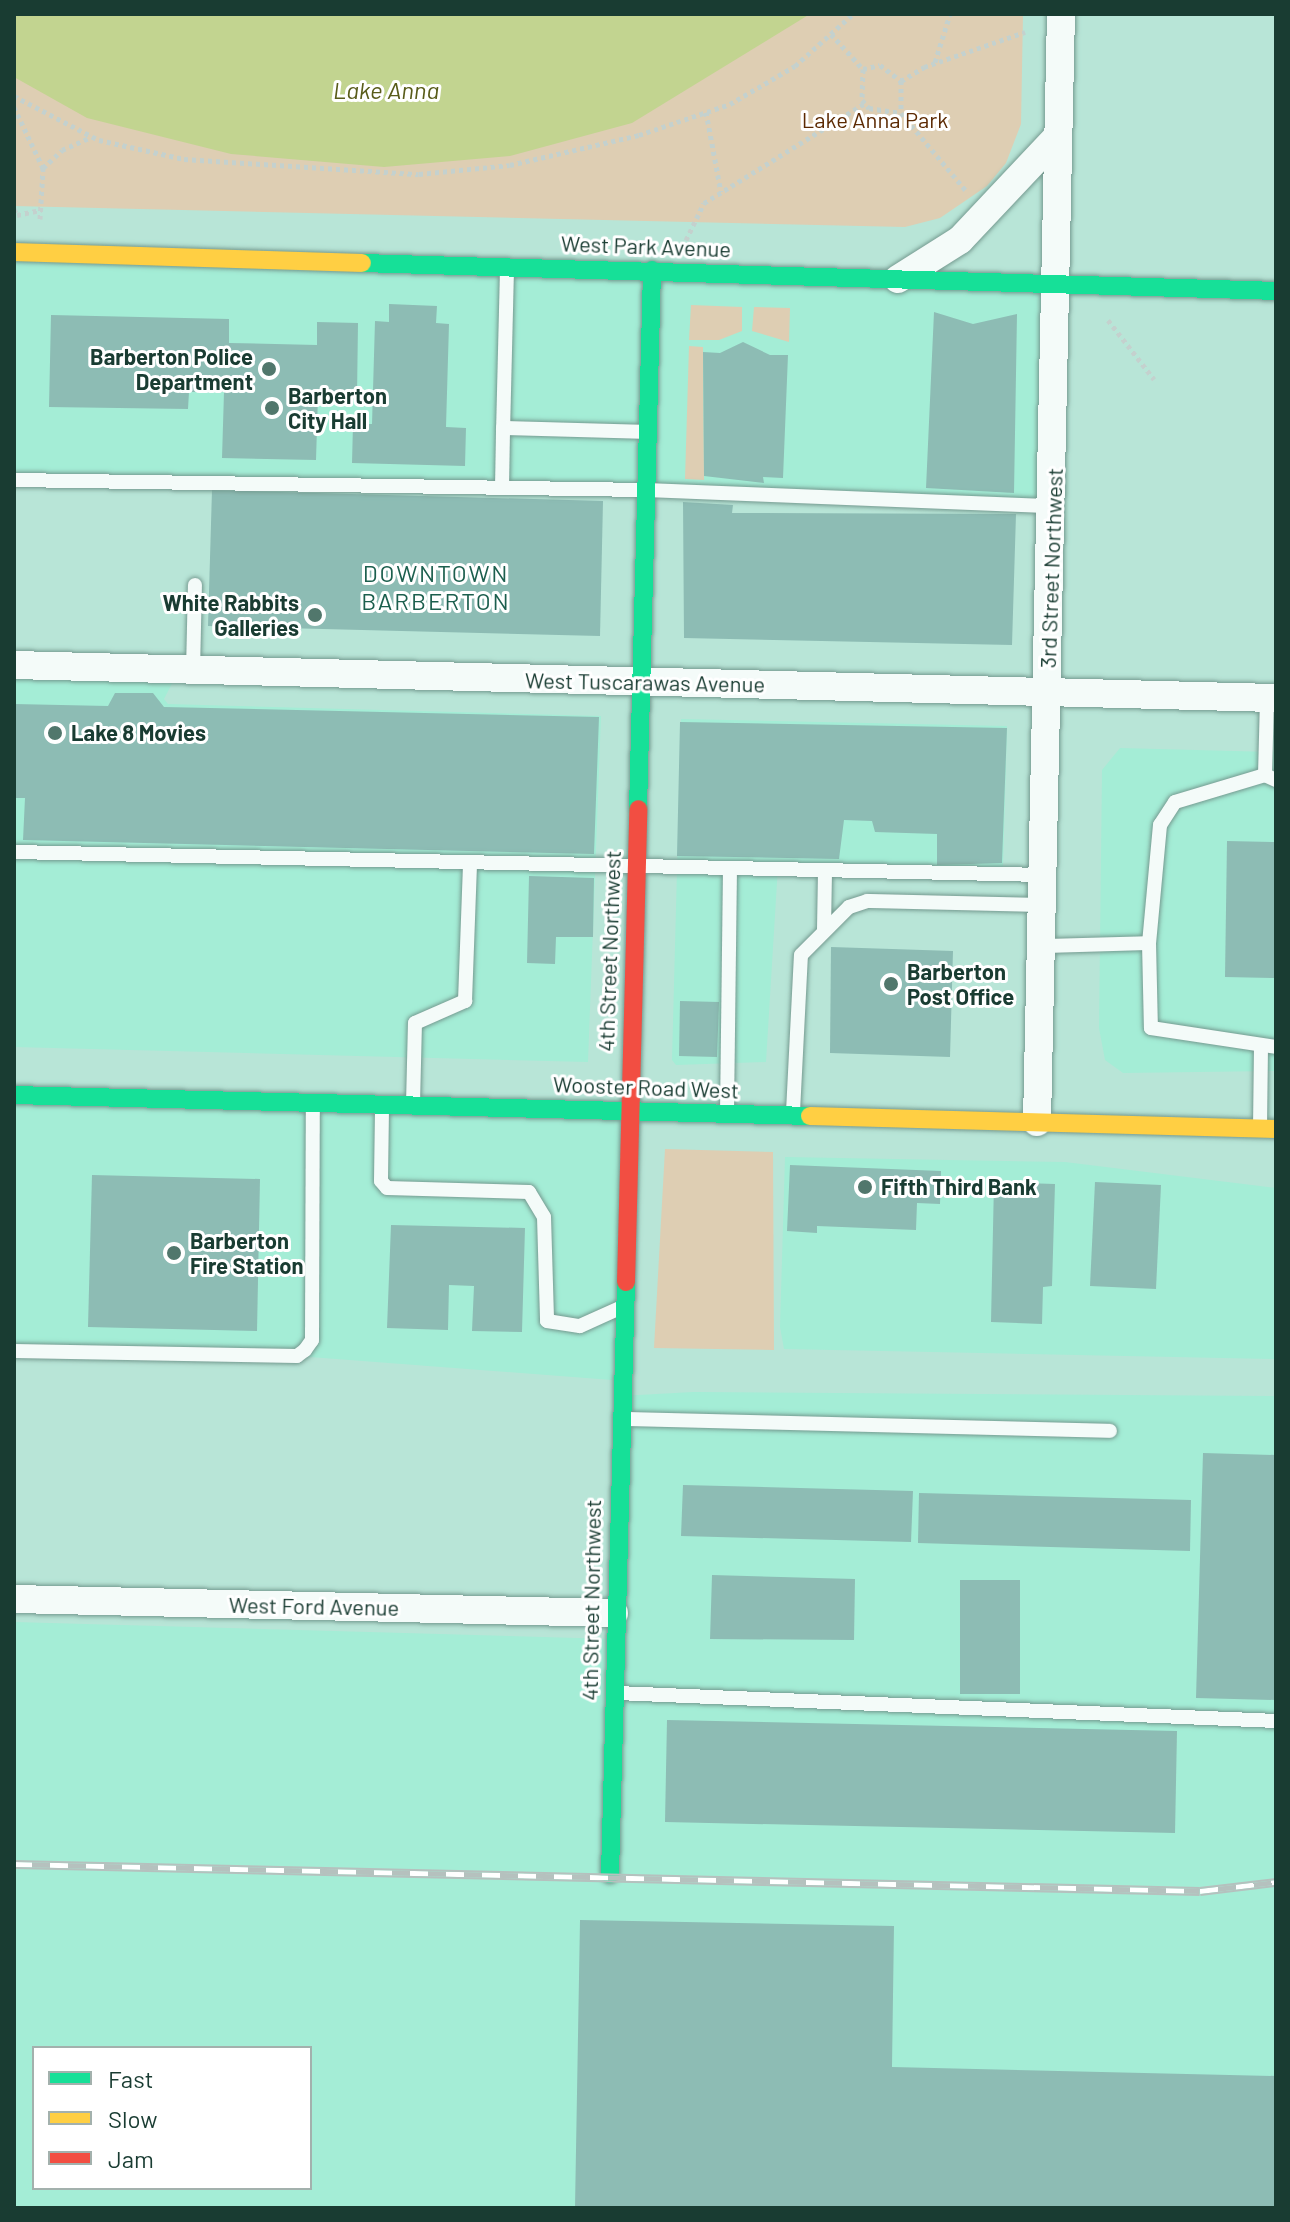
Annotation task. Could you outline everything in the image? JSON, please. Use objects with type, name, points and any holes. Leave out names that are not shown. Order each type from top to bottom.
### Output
[{"type":"street","name":"3rd Street Northwest","points":[[1037,1122],[1046,875],[1061,14]]},
{"type":"street","points":[[897,280],[960,240],[1057,137]]},
{"type":"street","name":"West Park Avenue","points":[[14,252],[1276,291]]},
{"type":"street","name":"4th Street Northwest","points":[[610,1874],[627,1111],[643,683],[652,270]]},
{"type":"street","name":"West Tuscarawas Avenue","points":[[14,665],[1271,698]]},
{"type":"street","name":"Wooster Road West","points":[[14,1095],[1268,1128]]},
{"type":"street","name":"West Ford Avenue","points":[[14,1599],[614,1613]]},
{"type":"lane","points":[[502,488],[507,265]]},
{"type":"lane","points":[[503,428],[648,433]]},
{"type":"lane","points":[[14,480],[647,490],[1053,506]]},
{"type":"lane","points":[[193,671],[195,585]]},
{"type":"lane","points":[[1268,1128],[1268,1047],[1151,1028],[1149,943],[1160,825],[1175,802],[1270,778],[1271,698]]},
{"type":"lane","points":[[14,852],[636,869],[1046,875]]},
{"type":"lane","points":[[413,1105],[415,1023],[465,1001],[470,865]]},
{"type":"lane","points":[[727,1113],[730,871]]},
{"type":"lane","points":[[824,929],[825,872]]},
{"type":"lane","points":[[793,1115],[801,955],[849,907],[867,901],[1045,905]]},
{"type":"lane","points":[[1044,946],[1149,943]]},
{"type":"lane","points":[[14,1351],[297,1356],[305,1350],[312,1340],[313,1103]]},
{"type":"lane","points":[[382,1105],[381,1181],[387,1188],[529,1192],[544,1217],[547,1321],[580,1326],[622,1307]]},
{"type":"lane","points":[[619,1419],[1110,1431]]},
{"type":"lane","points":[[613,1693],[1276,1721]]},
{"type":"path","points":[[14,96],[92,137],[184,159],[419,174],[510,165],[639,135],[706,112],[795,66],[853,14]]},
{"type":"path","points":[[935,63],[950,14]]},
{"type":"path","points":[[901,81],[935,63],[1025,32]]},
{"type":"path","points":[[831,34],[863,69],[865,103]]},
{"type":"path","points":[[863,69],[880,65],[901,81]]},
{"type":"path","points":[[901,81],[901,113]]},
{"type":"path","points":[[686,272],[686,237],[704,203],[865,103],[901,113],[972,199]]},
{"type":"path","points":[[14,107],[16,117],[43,168],[38,252]]},
{"type":"path","points":[[706,112],[721,192]]},
{"type":"path","points":[[43,168],[62,150],[92,137]]},
{"type":"path","points":[[14,209],[17,215],[41,210]]},
{"type":"path","points":[[1102,318],[1110,321],[1154,379]]},
{"type":"shaded area","points":[[14,252],[1058,286],[1053,506],[14,480]]},
{"type":"shaded area","points":[[14,665],[179,670],[164,699],[168,704],[601,716],[588,1062],[14,1047]]},
{"type":"shaded area","points":[[681,719],[1007,726],[1003,867],[778,866],[766,1062],[676,1065],[672,1060]]},
{"type":"shaded area","points":[[1120,748],[1276,752],[1276,1071],[1123,1073],[1105,1060],[1099,1028],[1102,770]]},
{"type":"shaded area","points":[[14,1095],[627,1111],[612,1380],[297,1356],[14,1351]]},
{"type":"shaded area","points":[[785,1157],[1065,1162],[1276,1188],[1276,1359],[784,1349],[780,1327]]},
{"type":"shaded area","points":[[693,1392],[1276,1396],[1276,2208],[14,2208],[14,1622],[613,1639],[620,1396]]},
{"type":"green space","name":"Lake Anna Park","points":[[14,14],[1023,14],[1021,124],[1006,163],[987,186],[940,218],[905,227],[14,206]]},
{"type":"green space","points":[[691,305],[742,307],[742,331],[719,340],[689,340]]},
{"type":"green space","points":[[754,307],[790,308],[789,342],[752,331]]},
{"type":"green space","points":[[689,346],[703,347],[704,480],[685,479]]},
{"type":"green space","points":[[665,1149],[773,1152],[774,1350],[654,1348]]},
{"type":"water","name":"Lake Anna","points":[[14,14],[810,14],[632,123],[510,156],[384,167],[231,154],[87,118],[14,77]]},
{"type":"building","points":[[389,304],[437,306],[436,323],[449,324],[446,427],[466,428],[465,466],[352,463],[353,424],[372,424],[375,321],[389,322]]},
{"type":"building","points":[[934,312],[973,324],[1017,314],[1014,493],[926,488]]},
{"type":"building","points":[[51,315],[229,319],[229,343],[317,345],[317,322],[358,323],[357,396],[318,395],[316,460],[222,458],[224,392],[189,392],[188,409],[49,407]]},
{"type":"building","points":[[743,342],[770,355],[788,355],[783,478],[763,477],[764,483],[704,476],[703,352],[720,353]]},
{"type":"building","points":[[212,490],[603,501],[600,636],[208,626]]},
{"type":"building","points":[[683,502],[733,505],[732,513],[1016,514],[1012,645],[684,638]]},
{"type":"building","points":[[115,693],[153,693],[164,707],[599,717],[594,854],[23,840],[25,798],[15,798],[14,704],[108,706]]},
{"type":"building","points":[[680,722],[1007,728],[1002,863],[937,865],[937,834],[875,832],[872,821],[844,820],[839,859],[677,856]]},
{"type":"building","points":[[1227,841],[1276,842],[1276,978],[1225,977]]},
{"type":"building","points":[[529,876],[594,878],[593,937],[556,937],[555,964],[527,963]]},
{"type":"building","name":"Barberton Post Office","points":[[831,947],[953,951],[950,1057],[830,1053]]},
{"type":"building","points":[[680,1001],[719,1002],[717,1057],[679,1056]]},
{"type":"building","name":"Fifth Third Bank","points":[[790,1165],[941,1171],[940,1204],[917,1203],[916,1230],[817,1226],[817,1233],[787,1231]]},
{"type":"building","name":"Barberton Fire Station","points":[[92,1175],[260,1179],[257,1331],[88,1327]]},
{"type":"building","points":[[994,1182],[1055,1184],[1052,1286],[1043,1287],[1042,1324],[991,1322]]},
{"type":"building","points":[[1095,1182],[1161,1185],[1156,1289],[1090,1286]]},
{"type":"building","points":[[391,1225],[525,1228],[522,1332],[472,1331],[474,1286],[449,1285],[448,1330],[387,1328]]},
{"type":"building","points":[[1203,1453],[1276,1455],[1276,1700],[1196,1698]]},
{"type":"building","points":[[683,1485],[913,1491],[911,1542],[681,1536]]},
{"type":"building","points":[[919,1493],[1191,1500],[1190,1551],[918,1543]]},
{"type":"building","points":[[712,1575],[855,1579],[854,1640],[710,1639]]},
{"type":"building","points":[[960,1580],[1020,1580],[1020,1694],[960,1694]]},
{"type":"building","points":[[667,1720],[1177,1731],[1175,1833],[665,1822]]},
{"type":"building","points":[[580,1920],[894,1926],[892,2067],[1276,2076],[1276,2208],[575,2208]]},
{"type":"railway","points":[[14,1864],[1200,1891],[1276,1882]]},
{"type":"traffic: fast","points":[[362,263],[1276,291]]},
{"type":"traffic: fast","points":[[638,809],[652,270]]},
{"type":"traffic: fast","points":[[14,1095],[810,1116]]},
{"type":"traffic: fast","points":[[610,1874],[626,1282]]},
{"type":"traffic: slow","points":[[14,252],[362,263]]},
{"type":"traffic: slow","points":[[810,1116],[1276,1129]]},
{"type":"traffic: jam","points":[[626,1282],[638,809]]},
{"type":"place","name":"Barberton Police Department","points":[[269,369]]},
{"type":"place","name":"Barberton City Hall","points":[[272,408]]},
{"type":"place","name":"White Rabbits Galleries","points":[[315,615]]},
{"type":"place","name":"Lake 8 Movies","points":[[55,733]]},
{"type":"place","name":"Barberton Post Office","points":[[891,984]]},
{"type":"place","name":"Fifth Third Bank","points":[[865,1187]]},
{"type":"place","name":"Barberton Fire Station","points":[[174,1253]]},
{"type":"district","name":"DOWNTOWN BARBERTON","points":[[436,587]]}]
